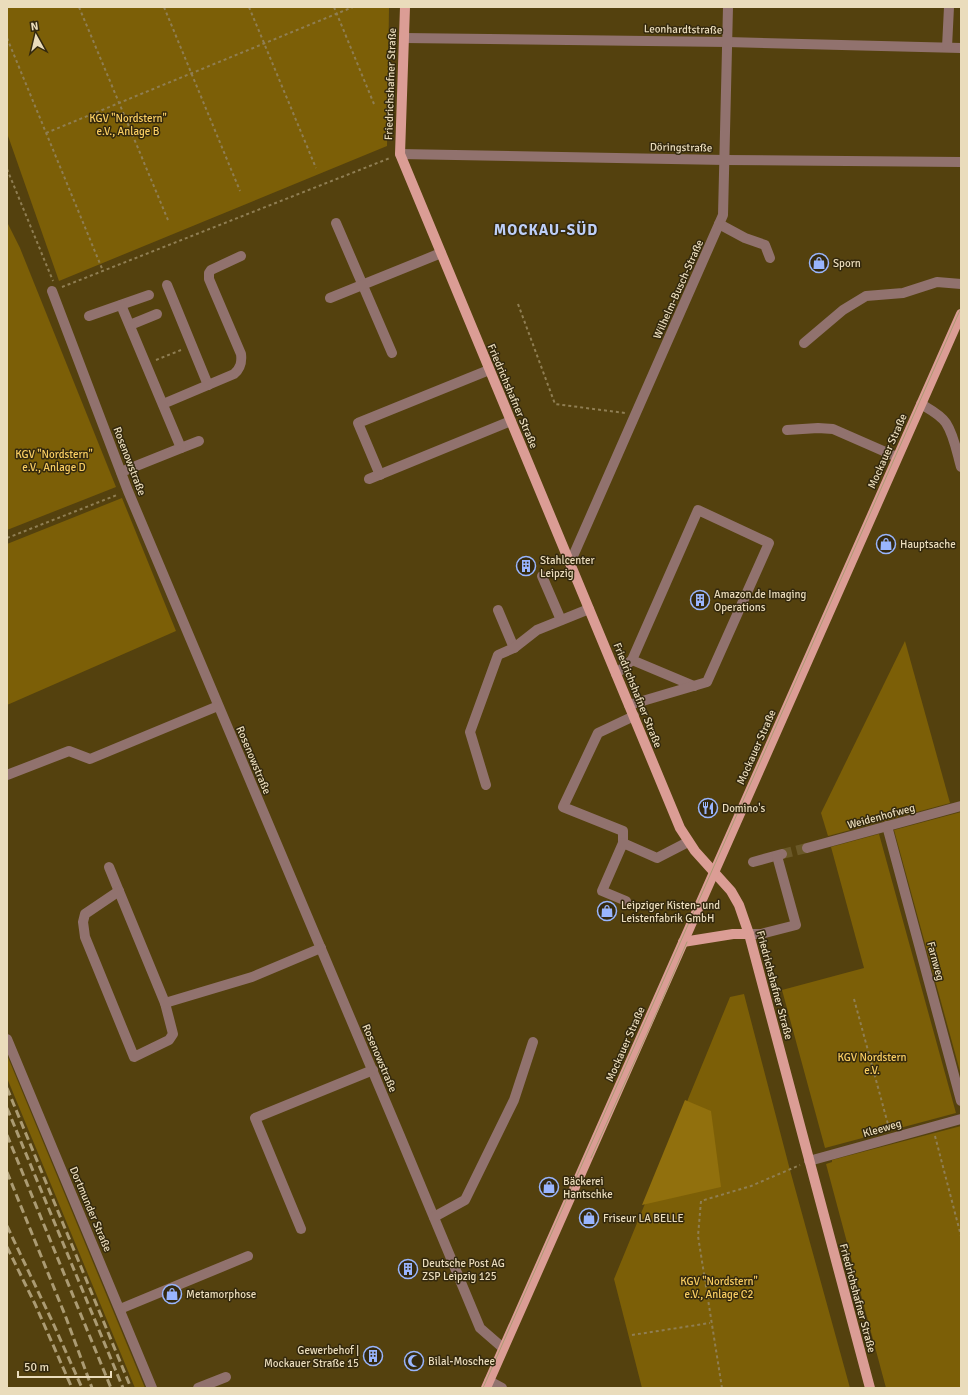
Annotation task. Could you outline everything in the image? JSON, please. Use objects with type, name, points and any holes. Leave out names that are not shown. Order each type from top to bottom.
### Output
[{"type":"main road","name":"Friedrichshafner Straße","points":[[405,7],[400,154],[680,828],[694,851],[731,891],[739,905],[750,934],[759,966],[809,1161],[870,1388]]},
{"type":"main road","name":"Mockauer Straße","points":[[487,1385],[961,314]]},
{"type":"main road","points":[[683,942],[733,934],[750,934]]},
{"type":"street","name":"Wilhelm-Busch-Straße","points":[[570,563],[723,215],[728,7]]},
{"type":"street","points":[[947,47],[949,7]]},
{"type":"street","name":"Leonhardtstraße","points":[[404,38],[727,42],[961,48]]},
{"type":"street","name":"Döringstraße","points":[[400,154],[725,160],[961,162]]},
{"type":"street","points":[[336,223],[392,353]]},
{"type":"street","points":[[720,224],[745,238],[765,245],[770,258]]},
{"type":"street","points":[[330,298],[441,253]]},
{"type":"street","points":[[163,404],[234,374],[238,370],[241,363],[241,354],[210,279],[209,273],[212,270],[241,256]]},
{"type":"street","points":[[804,343],[843,310],[866,296],[903,293],[937,282],[961,284]]},
{"type":"street","points":[[167,285],[208,385]]},
{"type":"street","name":"Rosenowstraße","points":[[52,291],[128,491],[480,1328],[503,1348]]},
{"type":"street","points":[[89,316],[149,295]]},
{"type":"street","points":[[122,305],[181,448]]},
{"type":"street","points":[[130,325],[157,314]]},
{"type":"street","points":[[380,475],[358,423],[489,370]]},
{"type":"street","points":[[921,404],[936,413],[945,422],[951,432],[961,467]]},
{"type":"street","points":[[369,479],[511,421]]},
{"type":"street","points":[[787,430],[797,428],[833,429],[897,457]]},
{"type":"street","points":[[121,472],[199,441]]},
{"type":"street","points":[[616,674],[632,660],[698,510],[769,543],[707,682],[629,705]]},
{"type":"street","points":[[542,576],[561,620]]},
{"type":"street","points":[[486,786],[470,732],[498,654],[514,648],[537,630],[589,608]]},
{"type":"street","points":[[498,610],[514,648]]},
{"type":"street","points":[[632,660],[694,686]]},
{"type":"street","points":[[7,775],[68,751],[90,759],[218,706]]},
{"type":"street","points":[[626,901],[602,892],[623,843],[623,831],[563,807],[598,733],[634,716]]},
{"type":"street","name":"Weidenhofweg","points":[[807,848],[961,806]]},
{"type":"street","name":"Farnweg","points":[[887,826],[961,1101]]},
{"type":"street","points":[[623,843],[657,858],[688,842]]},
{"type":"street","points":[[750,934],[761,934],[796,925],[779,855],[753,862]]},
{"type":"street","points":[[109,867],[119,891],[165,1004],[173,1034],[169,1040],[134,1057],[85,937],[83,922],[85,914],[119,891]]},
{"type":"street","points":[[165,1004],[252,977],[320,948]]},
{"type":"street","name":"Dortmunder Straße","points":[[7,1039],[152,1388]]},
{"type":"street","points":[[434,1217],[465,1200],[514,1100],[533,1042]]},
{"type":"street","points":[[301,1229],[256,1118],[372,1070]]},
{"type":"street","name":"Kleeweg","points":[[809,1161],[891,1137],[961,1119]]},
{"type":"street","points":[[120,1309],[248,1256]]},
{"type":"street","points":[[198,1388],[226,1377]]},
{"type":"street","points":[[487,1385],[502,1388]]},
{"type":"path","points":[[79,7],[168,220]]},
{"type":"path","points":[[164,7],[240,190]]},
{"type":"path","points":[[249,7],[316,168]]},
{"type":"path","points":[[334,7],[374,104]]},
{"type":"path","points":[[46,133],[353,7]]},
{"type":"path","points":[[7,38],[103,271]]},
{"type":"path","points":[[7,169],[53,280],[52,291],[400,154]]},
{"type":"path","points":[[518,304],[541,372],[555,404],[622,412],[635,416]]},
{"type":"path","points":[[147,364],[192,346]]},
{"type":"path","points":[[567,410],[568,405]]},
{"type":"path","points":[[594,408],[594,413]]},
{"type":"path","points":[[7,538],[128,491]]},
{"type":"path","points":[[854,999],[891,1137]]},
{"type":"path","points":[[932,1126],[961,1236]]},
{"type":"path","points":[[722,1388],[698,1236],[701,1201],[751,1186],[809,1161]]},
{"type":"path","points":[[632,1335],[711,1322]]},
{"type":"green space","name":"KGV \"Nordstern\" e.V., Anlage B","points":[[7,7],[389,7],[387,146],[59,281],[7,133]]},
{"type":"green space","name":"KGV \"Nordstern\" e.V., Anlage D","points":[[7,222],[20,248],[116,487],[7,530]]},
{"type":"green space","points":[[122,498],[176,631],[7,705],[7,544]]},
{"type":"green space","points":[[905,641],[950,803],[828,836],[821,813]]},
{"type":"green space","points":[[961,812],[961,1075],[894,830]]},
{"type":"green space","name":"KGV Nordstern e.V.","points":[[879,834],[956,1113],[825,1148],[782,990],[864,968],[831,847]]},
{"type":"green space","name":"KGV \"Nordstern\" e.V., Anlage C2","points":[[744,994],[790,1170],[850,1388],[642,1388],[614,1279],[730,997]]},
{"type":"green space","points":[[7,1055],[145,1388],[135,1388],[7,1078]]},
{"type":"green space","points":[[961,1126],[961,1388],[886,1388],[826,1164],[832,1162],[832,1160]]},
{"type":"shaded area","points":[[685,1100],[711,1111],[721,1187],[642,1205]]},
{"type":"tunnel","points":[[782,854],[807,848]]},
{"type":"tram line","points":[[483,1388],[961,308]]},
{"type":"tram line","points":[[591,1158],[687,942]]},
{"type":"railway","points":[[7,1088],[131,1388]]},
{"type":"railway","points":[[7,1108],[123,1388]]},
{"type":"railway","points":[[7,1135],[111,1388]]},
{"type":"railway","points":[[7,1172],[65,1315],[92,1388]]},
{"type":"railway","points":[[7,1226],[82,1388]]},
{"type":"railway","points":[[7,1247],[35,1304],[72,1388]]},
{"type":"place","name":"Sporn","points":[[819,263]]},
{"type":"place","name":"Hauptsache","points":[[886,544]]},
{"type":"place","name":"Stahlcenter Leipzig","points":[[526,566]]},
{"type":"place","name":"Amazon.de Imaging Operations","points":[[700,600]]},
{"type":"place","name":"Domino's","points":[[708,808]]},
{"type":"place","name":"Leipziger Kisten- und Leistenfabrik GmbH","points":[[607,911]]},
{"type":"place","name":"Bäckerei Hantschke","points":[[549,1187]]},
{"type":"place","name":"Friseur LA BELLE","points":[[589,1218]]},
{"type":"place","name":"Deutsche Post AG ZSP Leipzig 125","points":[[408,1269]]},
{"type":"place","name":"Metamorphose","points":[[172,1294]]},
{"type":"place","name":"Gewerbehof | Mockauer Straße 15","points":[[373,1356]]},
{"type":"place","name":"Bilal-Moschee","points":[[414,1361]]},
{"type":"district","name":"MOCKAU-SÜD","points":[[546,230]]}]
